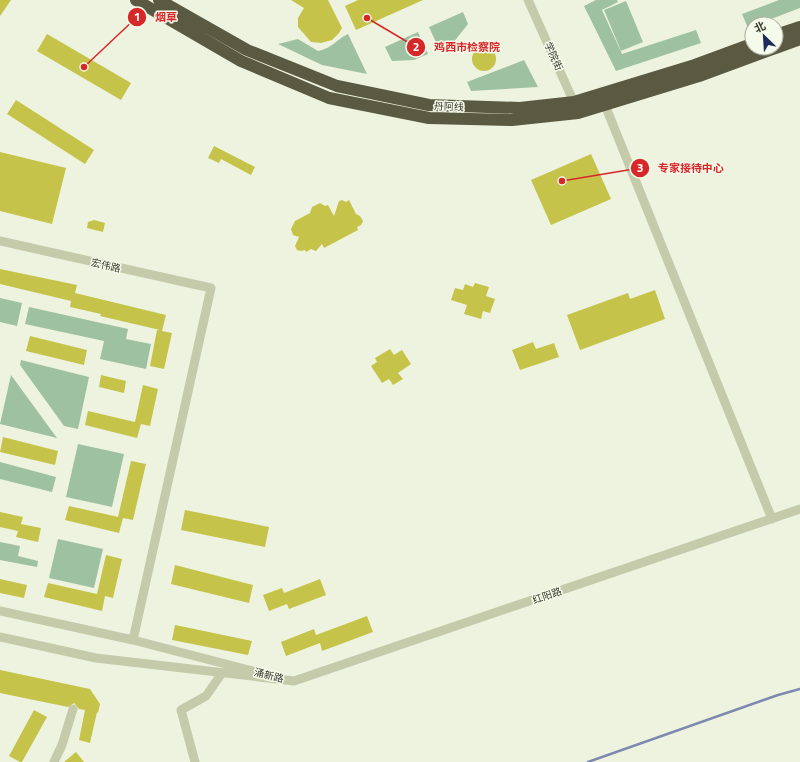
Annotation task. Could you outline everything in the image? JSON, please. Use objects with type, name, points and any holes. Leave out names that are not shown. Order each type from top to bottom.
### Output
[{"type":"highway","name":"丹阿线","points":[[136,0],[241,61],[329,98],[429,118],[512,120],[576,108],[698,76],[754,56]]},
{"type":"highway","name":"丹阿线","points":[[159,0],[246,50],[338,86],[429,105],[576,108]]},
{"type":"highway","points":[[784,32],[800,26]]},
{"type":"highway","name":"丹阿线","points":[[784,45],[800,39]]},
{"type":"highway","name":"丹阿线","points":[[603,100],[744,47]]},
{"type":"street","name":"学院街","points":[[528,0],[576,108]]},
{"type":"street","points":[[603,100],[772,519]]},
{"type":"street","name":"宏伟路","points":[[0,241],[211,288],[133,640]]},
{"type":"street","name":"红阳路","points":[[294,681],[800,509]]},
{"type":"street","name":"涌新路","points":[[0,611],[133,640],[294,681]]},
{"type":"street","name":"涌新路","points":[[0,637],[96,658],[294,681]]},
{"type":"street","points":[[195,762],[180,710],[206,696],[222,673]]},
{"type":"street","points":[[54,762],[62,746],[73,709]]},
{"type":"green space","points":[[596,0],[617,0],[618,2],[602,10],[622,54],[696,30],[701,43],[616,71],[584,6]]},
{"type":"green space","points":[[779,0],[800,0],[800,8],[779,16],[744,16],[744,19],[742,14]]},
{"type":"green space","points":[[626,1],[643,42],[621,51],[604,10]]},
{"type":"green space","points":[[463,12],[468,24],[453,43],[439,49],[429,27]]},
{"type":"green space","points":[[418,32],[428,54],[414,60],[392,61],[385,47]]},
{"type":"green space","points":[[348,34],[367,74],[322,65],[278,44],[298,39],[318,51],[327,48]]},
{"type":"green space","points":[[524,60],[538,87],[471,91],[467,82]]},
{"type":"green space","points":[[0,298],[22,303],[17,326],[0,322]]},
{"type":"green space","points":[[29,307],[128,329],[126,339],[151,344],[146,369],[100,359],[104,341],[25,324]]},
{"type":"green space","points":[[21,360],[89,377],[78,429],[64,426],[20,365]]},
{"type":"green space","points":[[11,375],[57,438],[0,424]]},
{"type":"green space","points":[[78,444],[124,454],[112,507],[66,497]]},
{"type":"green space","points":[[0,462],[56,477],[52,492],[0,479]]},
{"type":"green space","points":[[58,539],[103,549],[94,588],[49,578]]},
{"type":"green space","points":[[0,542],[20,546],[18,556],[38,561],[37,567],[0,560]]},
{"type":"building","points":[[0,0],[11,0],[0,16]]},
{"type":"building","points":[[291,0],[328,0],[342,28],[339,33],[332,40],[321,43],[311,42],[298,27],[298,18],[304,8]]},
{"type":"building","points":[[358,0],[423,0],[356,30],[345,6]]},
{"type":"building","points":[[47,34],[131,83],[121,100],[37,51]]},
{"type":"building","points":[[484,47],[492,51],[496,59],[492,67],[484,71],[476,67],[472,59],[476,51]]},
{"type":"building","points":[[16,100],[94,150],[85,164],[7,114]]},
{"type":"building","points":[[214,146],[255,167],[251,175],[221,159],[219,163],[208,158]]},
{"type":"building","points":[[0,152],[66,168],[52,224],[0,211]]},
{"type":"building","points":[[591,154],[611,199],[551,225],[531,180]]},
{"type":"building","points":[[342,200],[346,202],[349,200],[356,214],[360,216],[363,221],[361,225],[357,227],[358,230],[324,248],[322,244],[316,251],[311,249],[306,252],[305,250],[297,250],[295,246],[299,237],[293,235],[291,229],[295,221],[310,213],[312,207],[320,203],[325,206],[328,205],[334,216],[339,201]]},
{"type":"building","points":[[94,220],[105,223],[103,232],[87,228],[88,222]]},
{"type":"building","points":[[0,269],[77,285],[75,293],[166,315],[162,331],[172,333],[164,369],[150,366],[157,330],[160,330],[100,316],[101,314],[70,307],[71,301],[0,284]]},
{"type":"building","points":[[475,283],[489,287],[486,296],[495,299],[490,313],[483,311],[481,319],[464,314],[467,305],[451,300],[455,288],[463,290],[465,284],[473,287]]},
{"type":"building","points":[[655,290],[665,319],[580,350],[567,315],[628,293],[630,299]]},
{"type":"building","points":[[30,336],[87,350],[84,365],[26,351]]},
{"type":"building","points":[[533,342],[536,349],[554,343],[559,357],[520,370],[512,350]]},
{"type":"building","points":[[390,349],[394,355],[402,350],[411,364],[398,373],[403,379],[393,385],[389,379],[382,383],[371,366],[377,362],[375,358]]},
{"type":"building","points":[[101,375],[126,381],[124,393],[99,387]]},
{"type":"building","points":[[143,385],[158,389],[150,426],[141,424],[137,438],[85,425],[88,411],[135,422]]},
{"type":"building","points":[[3,437],[58,451],[55,465],[0,452]]},
{"type":"building","points":[[131,461],[146,464],[133,520],[118,517]]},
{"type":"building","points":[[69,506],[123,518],[119,533],[65,520]]},
{"type":"building","points":[[185,510],[269,527],[265,547],[181,530]]},
{"type":"building","points":[[0,512],[23,517],[21,524],[41,528],[38,542],[16,537],[18,531],[0,527]]},
{"type":"building","points":[[106,555],[122,559],[113,598],[105,596],[102,611],[44,597],[48,583],[97,594]]},
{"type":"building","points":[[175,565],[253,585],[249,603],[171,584]]},
{"type":"building","points":[[0,579],[27,585],[24,598],[0,593]]},
{"type":"building","points":[[320,579],[326,595],[289,609],[287,604],[269,611],[263,595],[282,588],[284,593]]},
{"type":"building","points":[[367,616],[373,632],[322,651],[320,643],[286,656],[281,642],[314,629],[316,635]]},
{"type":"building","points":[[175,625],[252,641],[248,655],[172,640]]},
{"type":"building","points":[[0,670],[90,689],[100,704],[90,743],[79,740],[85,710],[79,709],[74,703],[68,707],[0,693]]},
{"type":"building","points":[[34,710],[47,717],[22,762],[20,762],[9,756]]},
{"type":"building","points":[[76,752],[84,762],[64,762]]},
{"type":"waterway","points":[[588,762],[778,695],[800,689]]},
{"type":"place","name":"鸡西市检察院","points":[[367,18]]},
{"type":"place","name":"烟草","points":[[84,67]]},
{"type":"place","name":"专家接待中心","points":[[562,181]]}]
